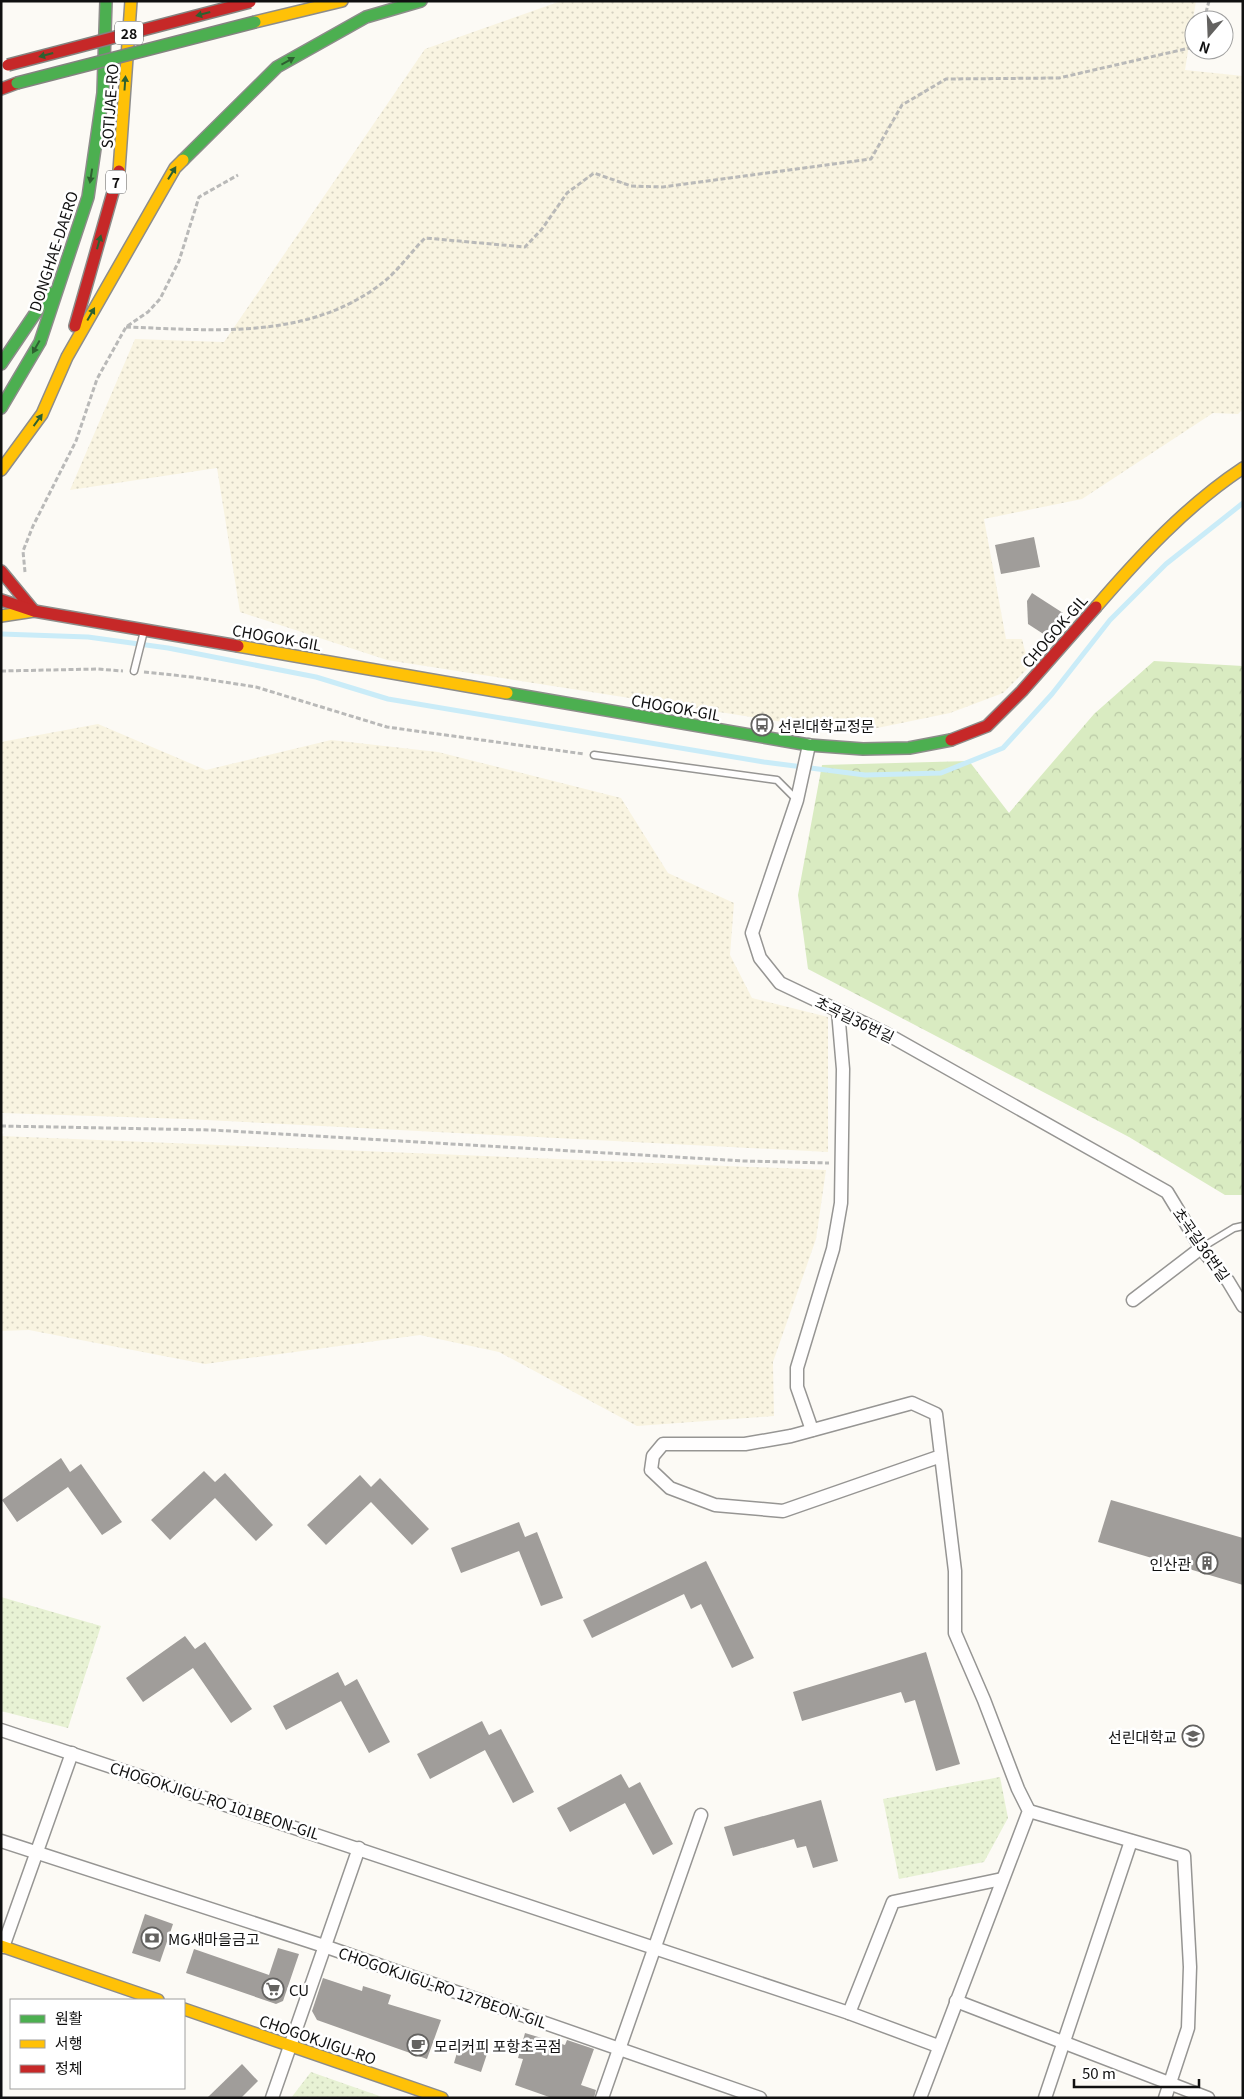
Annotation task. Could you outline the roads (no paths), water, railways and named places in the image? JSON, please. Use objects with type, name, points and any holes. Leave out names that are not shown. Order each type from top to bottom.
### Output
[{"type":"main road","name":"SOTIJAE-RO","points":[[103,93],[106,1]]},
{"type":"main road","name":"SOTIJAE-RO","points":[[67,356],[119,170],[131,1]]},
{"type":"main road","points":[[1,89],[17,83],[342,1]]},
{"type":"main road","points":[[67,356],[175,168],[277,67],[366,17],[421,1]]},
{"type":"main road","name":"28","points":[[4,66],[252,2]]},
{"type":"main road","name":"DONGHAE-DAERO","points":[[1,408],[40,342],[65,269],[88,197],[103,93]]},
{"type":"main road","points":[[1,364],[65,269]]},
{"type":"main road","name":"7","points":[[1,470],[42,414],[67,356]]},
{"type":"main road","points":[[1,393],[14,385]]},
{"type":"main road","points":[[1,486],[9,459]]},
{"type":"main road","name":"CHOGOK-GIL","points":[[1,600],[34,611],[809,746],[863,749],[908,748],[945,743],[987,726],[1022,691],[1135,562],[1213,488],[1243,468]]},
{"type":"main road","points":[[1,571],[34,611]]},
{"type":"main road","points":[[1,616],[34,611]]},
{"type":"main road","points":[[2,1947],[155,1999]]},
{"type":"main road","name":"CHOGOKJIGU-RO","points":[[185,2009],[442,2098]]},
{"type":"street","name":"초곡길36번길","points":[[809,746],[797,800],[752,933],[760,958],[780,983],[885,1033],[1167,1192],[1201,1248],[1228,1281],[1243,1306]]},
{"type":"street","points":[[812,1430],[797,1387],[797,1368],[833,1249],[842,1203],[843,1069],[838,1011]]},
{"type":"street","points":[[1133,1300],[1201,1248]]},
{"type":"street","points":[[941,1456],[783,1511],[715,1505],[670,1488],[651,1470],[653,1456],[663,1444],[745,1444],[812,1430],[912,1403],[936,1414],[955,1571],[955,1633],[984,1700],[1018,1789],[1029,1811],[1184,1856],[1190,1967],[1188,2028],[1164,2098]]},
{"type":"street","name":"CHOGOKJIGU-RO 101BEON-GIL","points":[[1,1730],[358,1848]]},
{"type":"street","points":[[2,1947],[72,1753]]},
{"type":"street","points":[[920,2098],[938,2046],[1029,1811]]},
{"type":"street","points":[[602,2098],[701,1816]]},
{"type":"street","points":[[1,1840],[324,1946]]},
{"type":"street","points":[[1045,2098],[1131,1841]]},
{"type":"street","points":[[272,2098],[358,1848],[654,1949],[850,2013],[938,2046]]},
{"type":"street","points":[[850,2013],[893,1902],[1002,1879]]},
{"type":"street","name":"CHOGOKJIGU-RO 127BEON-GIL","points":[[324,1946],[760,2098]]},
{"type":"street","points":[[956,2000],[1208,2098]]},
{"type":"lane","points":[[134,671],[145,630]]},
{"type":"lane","points":[[594,755],[777,780],[797,800]]},
{"type":"lane","points":[[1201,1248],[1234,1228],[1243,1226]]},
{"type":"waterway","points":[[1,634],[88,637],[168,648],[316,677],[388,699],[764,762],[865,775],[941,773],[1003,748],[1052,694],[1110,620],[1166,564],[1243,503]]},
{"type":"place","name":"선린대학교정문","points":[[762,725]]},
{"type":"place","name":"인산관","points":[[1207,1563]]},
{"type":"place","name":"선린대학교","points":[[1193,1736]]},
{"type":"place","name":"MG새마을금고","points":[[152,1938]]},
{"type":"place","name":"CU","points":[[273,1989]]},
{"type":"place","name":"모리커피 포항초곡점","points":[[418,2045]]}]
